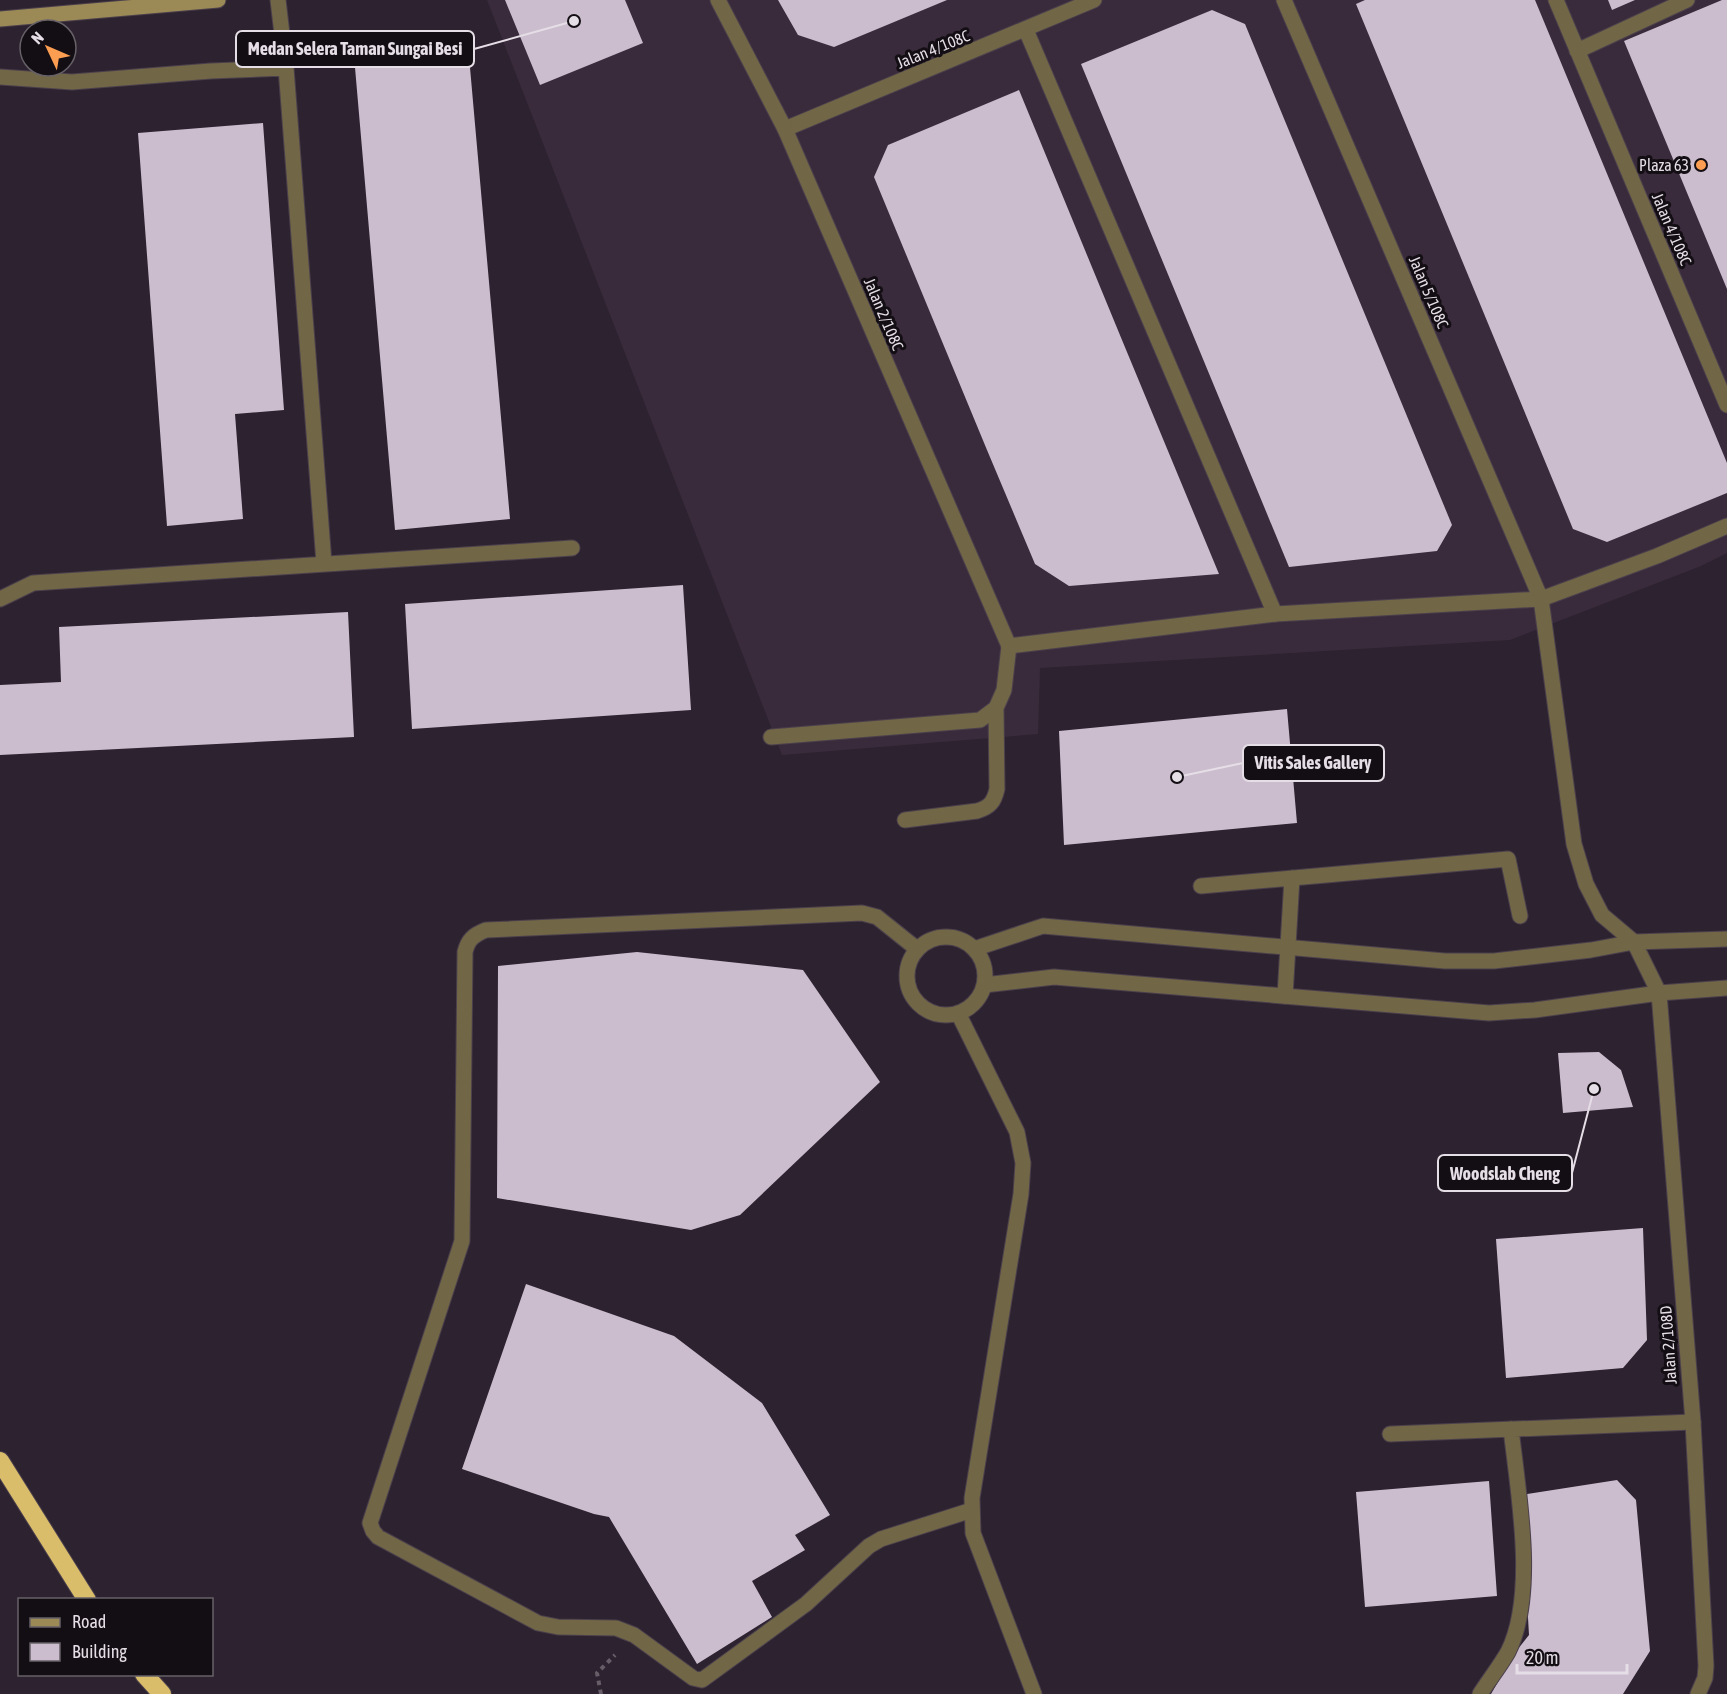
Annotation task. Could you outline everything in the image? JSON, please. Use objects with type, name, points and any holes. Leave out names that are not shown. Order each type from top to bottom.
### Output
[{"type":"highway","points":[[0,1461],[86,1598]]},
{"type":"highway","points":[[146,1676],[162,1694]]},
{"type":"street","points":[[0,20],[218,0]]},
{"type":"street","points":[[278,0],[286,68],[324,563]]},
{"type":"street","name":"Jalan 2/108C","points":[[718,0],[785,129],[1009,646]]},
{"type":"street","name":"Jalan 4/108C","points":[[785,129],[1094,0]]},
{"type":"street","name":"Jalan 5/108C","points":[[1284,0],[1541,598],[1574,844],[1586,884],[1602,915],[1634,942]]},
{"type":"street","name":"Jalan 4/108C","points":[[1556,0],[1727,405]]},
{"type":"street","points":[[1577,51],[1688,0]]},
{"type":"street","points":[[1026,30],[1275,614]]},
{"type":"street","points":[[0,77],[72,82],[211,71],[286,68]]},
{"type":"street","points":[[905,820],[977,811],[988,807],[994,800],[997,789],[996,708],[1004,690],[1009,646],[1275,614],[1541,598],[1657,556],[1727,526]]},
{"type":"street","points":[[0,599],[33,583],[572,548]]},
{"type":"street","points":[[771,737],[980,720],[996,708]]},
{"type":"street","points":[[1201,886],[1508,859],[1520,916]]},
{"type":"street","points":[[1285,996],[1292,878]]},
{"type":"street","points":[[917,949],[877,917],[862,913],[486,930],[476,934],[468,942],[465,952],[462,1241],[370,1523],[378,1537],[538,1623],[558,1627],[616,1628],[634,1635],[693,1678],[702,1680],[806,1604],[869,1546],[881,1539],[972,1510]]},
{"type":"street","points":[[974,949],[1043,926],[1445,961],[1494,961],[1591,950],[1634,942],[1727,939]]},
{"type":"street","points":[[940,937],[965,942],[982,960],[985,972],[984,985],[979,997],[958,1013],[945,1015],[933,1013],[921,1007],[912,997],[906,972],[910,959],[917,949],[928,941],[940,937]]},
{"type":"street","points":[[1634,942],[1659,993]]},
{"type":"street","points":[[984,985],[1054,977],[1489,1014],[1659,993],[1727,988]]},
{"type":"street","name":"Jalan 2/108D","points":[[1659,993],[1692,1422],[1707,1666],[1698,1694]]},
{"type":"street","points":[[958,1013],[1017,1132],[1023,1163],[1022,1194],[972,1498],[972,1510],[973,1533],[1034,1694]]},
{"type":"street","points":[[1390,1434],[1692,1422]]},
{"type":"street","points":[[1480,1694],[1508,1651],[1521,1615],[1524,1540],[1511,1429]]},
{"type":"path","points":[[601,1694],[597,1673],[634,1635]]},
{"type":"shaded area","points":[[487,0],[1727,0],[1727,553],[1701,566],[1510,640],[1040,668],[1038,734],[782,755]]},
{"type":"building","points":[[505,0],[625,0],[643,43],[540,85]]},
{"type":"building","points":[[778,0],[947,0],[834,47],[798,35]]},
{"type":"building","points":[[1365,0],[1535,0],[1727,463],[1727,493],[1607,542],[1573,529],[1356,4]]},
{"type":"building","points":[[1608,0],[1635,0],[1612,10]]},
{"type":"building","name":"Plaza 63","points":[[1722,0],[1727,0],[1727,289],[1624,41]]},
{"type":"building","points":[[1212,10],[1245,24],[1452,525],[1437,551],[1289,567],[1081,64]]},
{"type":"building","points":[[468,45],[510,519],[395,530],[354,56]]},
{"type":"building","points":[[1019,90],[1219,574],[1069,586],[1035,564],[874,177],[888,145]]},
{"type":"building","points":[[263,123],[284,410],[235,414],[243,519],[167,526],[138,133]]},
{"type":"building","points":[[683,585],[691,710],[412,729],[405,604]]},
{"type":"building","points":[[348,612],[354,737],[0,755],[0,685],[61,682],[59,627]]},
{"type":"building","points":[[1287,709],[1297,823],[1064,845],[1059,731]]},
{"type":"building","points":[[637,952],[803,970],[880,1082],[740,1215],[691,1230],[497,1198],[498,966]]},
{"type":"building","points":[[1599,1052],[1621,1070],[1633,1107],[1563,1113],[1558,1053]]},
{"type":"building","points":[[1643,1228],[1647,1340],[1623,1368],[1506,1378],[1496,1239]]},
{"type":"building","points":[[526,1284],[674,1336],[762,1403],[830,1515],[795,1535],[805,1550],[752,1581],[772,1617],[697,1664],[609,1517],[594,1514],[462,1469]]},
{"type":"building","points":[[1617,1480],[1636,1500],[1650,1651],[1623,1694],[1491,1694],[1514,1654],[1529,1635],[1521,1495]]},
{"type":"building","points":[[1489,1481],[1497,1596],[1365,1607],[1356,1492]]},
{"type":"place","name":"Medan Selera Taman Sungai Besi","points":[[574,21]]},
{"type":"place","name":"Plaza 63","points":[[1701,165]]},
{"type":"place","name":"Vitis Sales Gallery","points":[[1177,777]]},
{"type":"place","name":"Woodslab Cheng","points":[[1594,1089]]}]
